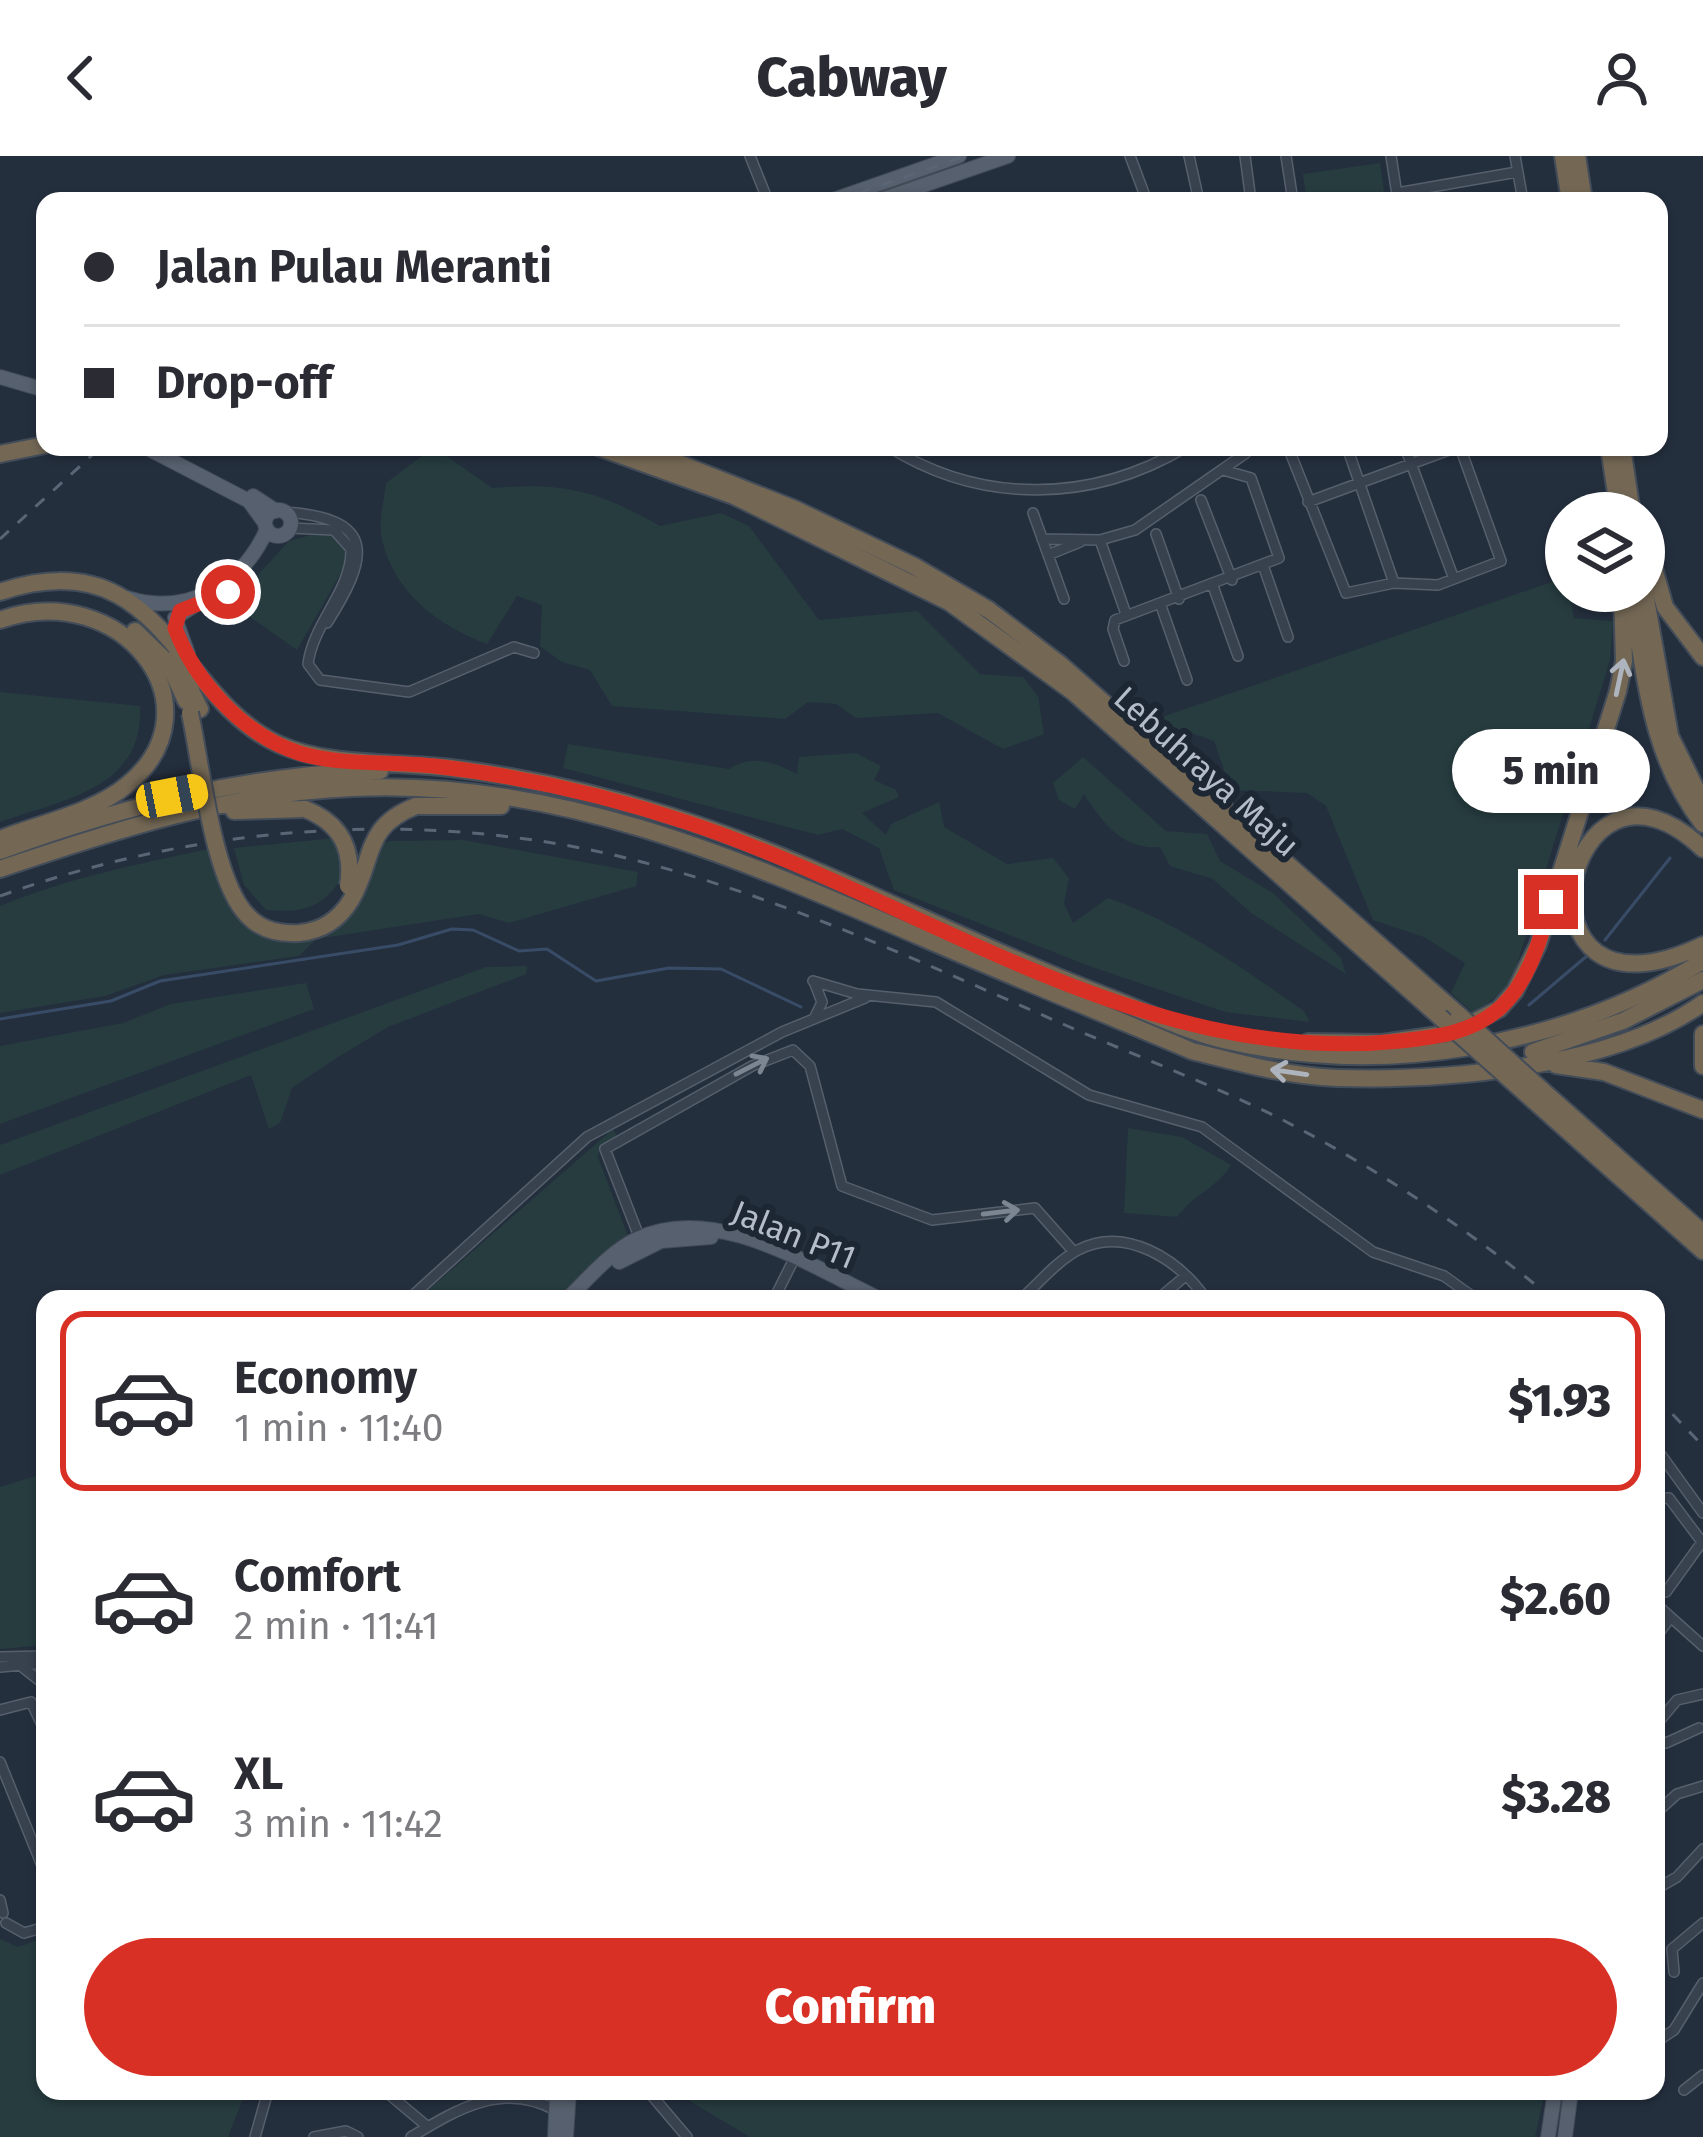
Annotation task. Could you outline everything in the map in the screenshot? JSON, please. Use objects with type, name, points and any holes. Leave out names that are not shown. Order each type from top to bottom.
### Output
[{"type":"highway","points":[[1563,156],[1569,192]]},
{"type":"highway","points":[[1581,156],[1586,192]]},
{"type":"highway","points":[[0,443],[36,436]]},
{"type":"highway","points":[[0,454],[36,448]]},
{"type":"highway","name":"Lebuhraya Maju","points":[[623,456],[734,496],[949,602],[1073,692],[1449,1016]]},
{"type":"highway","name":"Lebuhraya Maju","points":[[661,456],[795,509],[914,566],[989,610],[1060,664],[1538,1095],[1703,1233]]},
{"type":"highway","points":[[1610,456],[1616,492]]},
{"type":"highway","points":[[1623,456],[1629,492]]},
{"type":"highway","points":[[0,596],[59,583],[100,589],[139,608],[242,722],[300,753],[458,769],[563,787],[696,825],[1219,1040],[1271,1049],[1418,1054],[1550,1029],[1628,1000],[1703,961]]},
{"type":"highway","points":[[0,596],[59,591],[85,595],[133,615],[163,640],[188,674],[231,890],[261,927],[293,934],[326,927],[353,897],[370,845],[386,824],[416,806],[538,808],[639,825]]},
{"type":"highway","points":[[0,615],[68,602],[118,619],[169,664],[195,711],[237,882],[256,912],[290,926],[323,918],[349,885],[349,851],[339,831],[305,809],[204,814],[102,837]]},
{"type":"highway","points":[[1665,607],[1703,657]]},
{"type":"highway","points":[[0,615],[60,610],[116,627],[153,668],[162,716],[157,742],[128,784],[0,839]]},
{"type":"highway","points":[[1382,1042],[1466,1029],[1499,1010],[1527,972],[1618,691],[1626,612]]},
{"type":"highway","points":[[1631,612],[1656,738],[1681,806],[1703,835]]},
{"type":"highway","points":[[1648,612],[1674,752],[1703,802]]},
{"type":"highway","points":[[1674,752],[1703,787]]},
{"type":"highway","points":[[0,851],[172,796],[244,782],[458,769]]},
{"type":"highway","points":[[1675,784],[1703,824]]},
{"type":"highway","points":[[0,869],[203,807],[355,788],[497,795],[639,825],[745,862],[1192,1051],[1364,1086],[1434,1086],[1554,1065],[1581,1066],[1703,1110]]},
{"type":"highway","points":[[1703,849],[1663,821],[1615,824],[1587,844],[1577,859],[1570,894],[1581,932],[1615,960],[1653,965],[1703,947]]},
{"type":"highway","points":[[1159,1018],[1300,1042],[1446,1042],[1557,1017],[1617,995],[1703,947]]},
{"type":"highway","points":[[1405,1076],[1499,1060],[1586,1036],[1703,980]]},
{"type":"highway","points":[[1336,1078],[1449,1076],[1625,1043],[1662,1030],[1703,1004]]},
{"type":"highway","points":[[1703,1034],[1703,1066]]},
{"type":"highway","name":"Lebuhraya Maju","points":[[1538,1095],[1703,1251]]},
{"type":"main road","points":[[856,192],[958,156]]},
{"type":"main road","points":[[904,192],[1008,156]]},
{"type":"main road","points":[[0,373],[36,383]]},
{"type":"main road","points":[[162,456],[249,501],[276,523]]},
{"type":"main road","points":[[172,456],[276,523]]},
{"type":"main road","points":[[100,589],[155,604],[212,591],[251,560],[276,523]]},
{"type":"main road","points":[[196,668],[177,634],[176,615],[237,587],[276,523]]},
{"type":"main road","name":"Jalan P11","points":[[588,1290],[642,1242],[709,1237],[858,1290]]},
{"type":"main road","points":[[579,1290],[642,1242]]},
{"type":"main road","name":"Jalan P11","points":[[792,1263],[843,1290]]},
{"type":"main road","points":[[554,2100],[555,2137]]},
{"type":"main road","points":[[566,2137],[568,2100]]},
{"type":"main road","points":[[1548,2137],[1554,2100]]},
{"type":"main road","points":[[1565,2137],[1570,2100]]},
{"type":"street","points":[[750,156],[764,192]]},
{"type":"street","points":[[1130,156],[1144,192]]},
{"type":"street","points":[[1190,156],[1196,192]]},
{"type":"street","points":[[1244,156],[1250,192]]},
{"type":"street","points":[[1286,156],[1292,192]]},
{"type":"street","points":[[1391,156],[1396,192]]},
{"type":"street","points":[[1515,156],[1521,192]]},
{"type":"street","points":[[1422,192],[1517,172]]},
{"type":"street","points":[[1456,185],[1457,192]]},
{"type":"street","points":[[907,456],[944,475],[1018,492],[1130,475],[1168,456]]},
{"type":"street","points":[[1042,539],[1100,541],[1147,524],[1242,456]]},
{"type":"street","points":[[1291,456],[1341,591],[1394,584],[1430,586],[1501,562],[1461,456]]},
{"type":"street","points":[[1350,456],[1394,584]]},
{"type":"street","points":[[1408,456],[1454,579]]},
{"type":"street","points":[[1309,502],[1432,456]]},
{"type":"street","points":[[1124,661],[1113,626],[1126,614],[1161,606],[1280,558],[1251,478],[1223,470]]},
{"type":"street","points":[[1202,500],[1232,580]]},
{"type":"street","points":[[1033,513],[1064,599]]},
{"type":"street","points":[[276,523],[334,530],[351,549],[350,567],[310,649],[310,673],[320,680],[400,693],[514,647],[534,653]]},
{"type":"street","points":[[1156,534],[1179,599]]},
{"type":"street","points":[[1048,556],[1085,539]]},
{"type":"street","points":[[1100,541],[1126,614]]},
{"type":"street","points":[[1264,568],[1288,637]]},
{"type":"street","points":[[1213,586],[1238,656]]},
{"type":"street","points":[[1161,606],[1187,680]]},
{"type":"street","points":[[815,1017],[822,997],[812,981],[871,995],[936,1002],[1089,1095],[1202,1127],[1373,1252],[1444,1276],[1463,1290]]},
{"type":"street","points":[[815,1017],[837,989]]},
{"type":"street","points":[[419,1290],[587,1137],[815,1017],[871,995]]},
{"type":"street","points":[[642,1242],[603,1152],[649,1122],[793,1050],[810,1066],[830,1155],[842,1186],[932,1220],[1035,1208],[1074,1252]]},
{"type":"street","points":[[1031,1290],[1074,1252],[1110,1241],[1146,1250],[1180,1268],[1196,1290]]},
{"type":"street","points":[[1146,1250],[1194,1290]]},
{"type":"street","points":[[778,1290],[792,1263]]},
{"type":"street","points":[[1169,1290],[1183,1278]]},
{"type":"street","points":[[1665,1460],[1703,1513]]},
{"type":"street","points":[[1665,1498],[1702,1545],[1666,1592]]},
{"type":"street","points":[[1665,1614],[1702,1643]]},
{"type":"street","points":[[1665,1625],[1670,1618]]},
{"type":"street","points":[[0,1662],[36,1660]]},
{"type":"street","points":[[0,1662],[20,1666],[36,1678]]},
{"type":"street","points":[[20,1666],[36,1662]]},
{"type":"street","points":[[1665,1715],[1678,1700],[1703,1694]]},
{"type":"street","points":[[0,1710],[31,1702],[36,1712]]},
{"type":"street","points":[[1665,1743],[1700,1728]]},
{"type":"street","points":[[0,1762],[36,1851]]},
{"type":"street","points":[[1665,1806],[1677,1795],[1703,1786]]},
{"type":"street","points":[[1665,1883],[1703,1849]]},
{"type":"street","points":[[0,1900],[2,1918],[24,1933],[36,1930]]},
{"type":"street","points":[[1674,1972],[1672,1949],[1703,1923]]},
{"type":"street","points":[[1665,2036],[1674,2030],[1703,1983]]},
{"type":"street","points":[[1684,2090],[1703,2075]]},
{"type":"street","points":[[255,2137],[265,2100]]},
{"type":"street","points":[[396,2100],[428,2127]]},
{"type":"street","points":[[411,2137],[477,2100]]},
{"type":"street","points":[[486,2100],[551,2110]]},
{"type":"street","points":[[655,2100],[682,2135]]},
{"type":"street","points":[[314,2137],[346,2131],[358,2137]]},
{"type":"green space","points":[[1380,163],[1384,192],[1306,192],[1303,174]]},
{"type":"green space","points":[[422,456],[447,456],[492,488],[540,486],[580,492],[618,504],[660,526],[721,513],[749,526],[819,620],[917,611],[980,674],[1023,677],[1038,696],[1044,734],[1003,749],[938,713],[856,718],[836,704],[808,702],[785,719],[612,706],[590,670],[562,662],[540,646],[542,605],[517,596],[487,644],[452,628],[421,605],[388,559],[381,534],[386,483]]},
{"type":"green space","points":[[318,533],[340,541],[346,564],[297,650],[243,612],[243,591],[289,541]]},
{"type":"green space","points":[[1545,584],[1545,612],[1573,612],[1574,618],[1613,621],[1610,660],[1515,971],[1507,988],[1474,1014],[1451,993],[1465,963],[1424,937],[1373,920],[1326,806],[1307,793],[1231,790],[1214,741],[1170,726],[1162,717]]},
{"type":"green space","points":[[0,692],[140,706],[138,734],[129,756],[96,786],[0,822]]},
{"type":"green space","points":[[568,744],[729,769],[763,761],[797,774],[799,757],[856,753],[881,766],[874,780],[896,790],[899,797],[862,813],[886,835],[891,824],[939,802],[944,827],[1007,864],[1053,858],[1069,878],[1064,903],[1073,923],[1108,898],[1134,908],[1234,963],[1304,1011],[1310,1022],[1225,1012],[1092,967],[894,890],[879,848],[842,829],[818,835],[563,768]]},
{"type":"green space","points":[[1083,757],[1166,831],[1207,834],[1220,861],[1273,893],[1341,958],[1346,974],[1251,913],[1213,879],[1170,866],[1160,847],[1124,839],[1084,794],[1075,809],[1059,800],[1053,783]]},
{"type":"green space","points":[[336,838],[343,876],[319,902],[290,911],[266,910],[244,885],[234,848]]},
{"type":"green space","points":[[463,840],[638,872],[636,886],[509,923],[479,914],[316,939],[299,956],[164,975],[105,996],[0,1013],[0,906],[25,896],[209,849],[220,886],[262,933],[338,921],[373,847],[390,841]]},
{"type":"green space","points":[[527,966],[526,974],[388,1027],[335,1059],[292,1088],[280,1123],[269,1129],[251,1075],[0,1175],[0,1145],[486,967]]},
{"type":"green space","points":[[306,983],[314,1009],[0,1124],[0,1046],[123,1023],[171,1004]]},
{"type":"green space","points":[[1128,1128],[1182,1137],[1231,1165],[1177,1217],[1124,1213]]},
{"type":"green space","points":[[613,1129],[617,1136],[597,1155],[628,1236],[566,1290],[428,1290]]},
{"type":"green space","points":[[36,1476],[36,1646],[0,1649],[0,1487]]},
{"type":"green space","points":[[0,1939],[18,1947],[36,1941],[36,2100],[242,2100],[228,2137],[0,2137]]},
{"type":"green space","points":[[1543,2100],[1535,2137],[750,2137],[691,2102]]},
{"type":"waterway","points":[[1605,940],[1670,858]]},
{"type":"waterway","points":[[0,1019],[111,1001],[160,981],[398,945],[452,929],[473,930],[519,951],[547,949],[596,981],[669,968],[721,969],[801,1007]]},
{"type":"waterway","points":[[1529,1005],[1588,955]]},
{"type":"railway","points":[[862,192],[965,156]]},
{"type":"railway","points":[[0,539],[91,456]]},
{"type":"railway","points":[[0,896],[157,852],[319,831],[482,834],[642,862],[857,935],[1273,1115],[1418,1199],[1542,1290]]},
{"type":"railway","points":[[1665,1406],[1703,1446]]},
{"type":"route","points":[[228,592],[180,611],[175,628],[196,668],[222,700],[242,722],[272,741],[328,758],[400,762],[531,780],[665,815],[1159,1018],[1300,1042],[1382,1042],[1454,1034],[1499,1010],[1515,991],[1538,945],[1551,902]]}]
